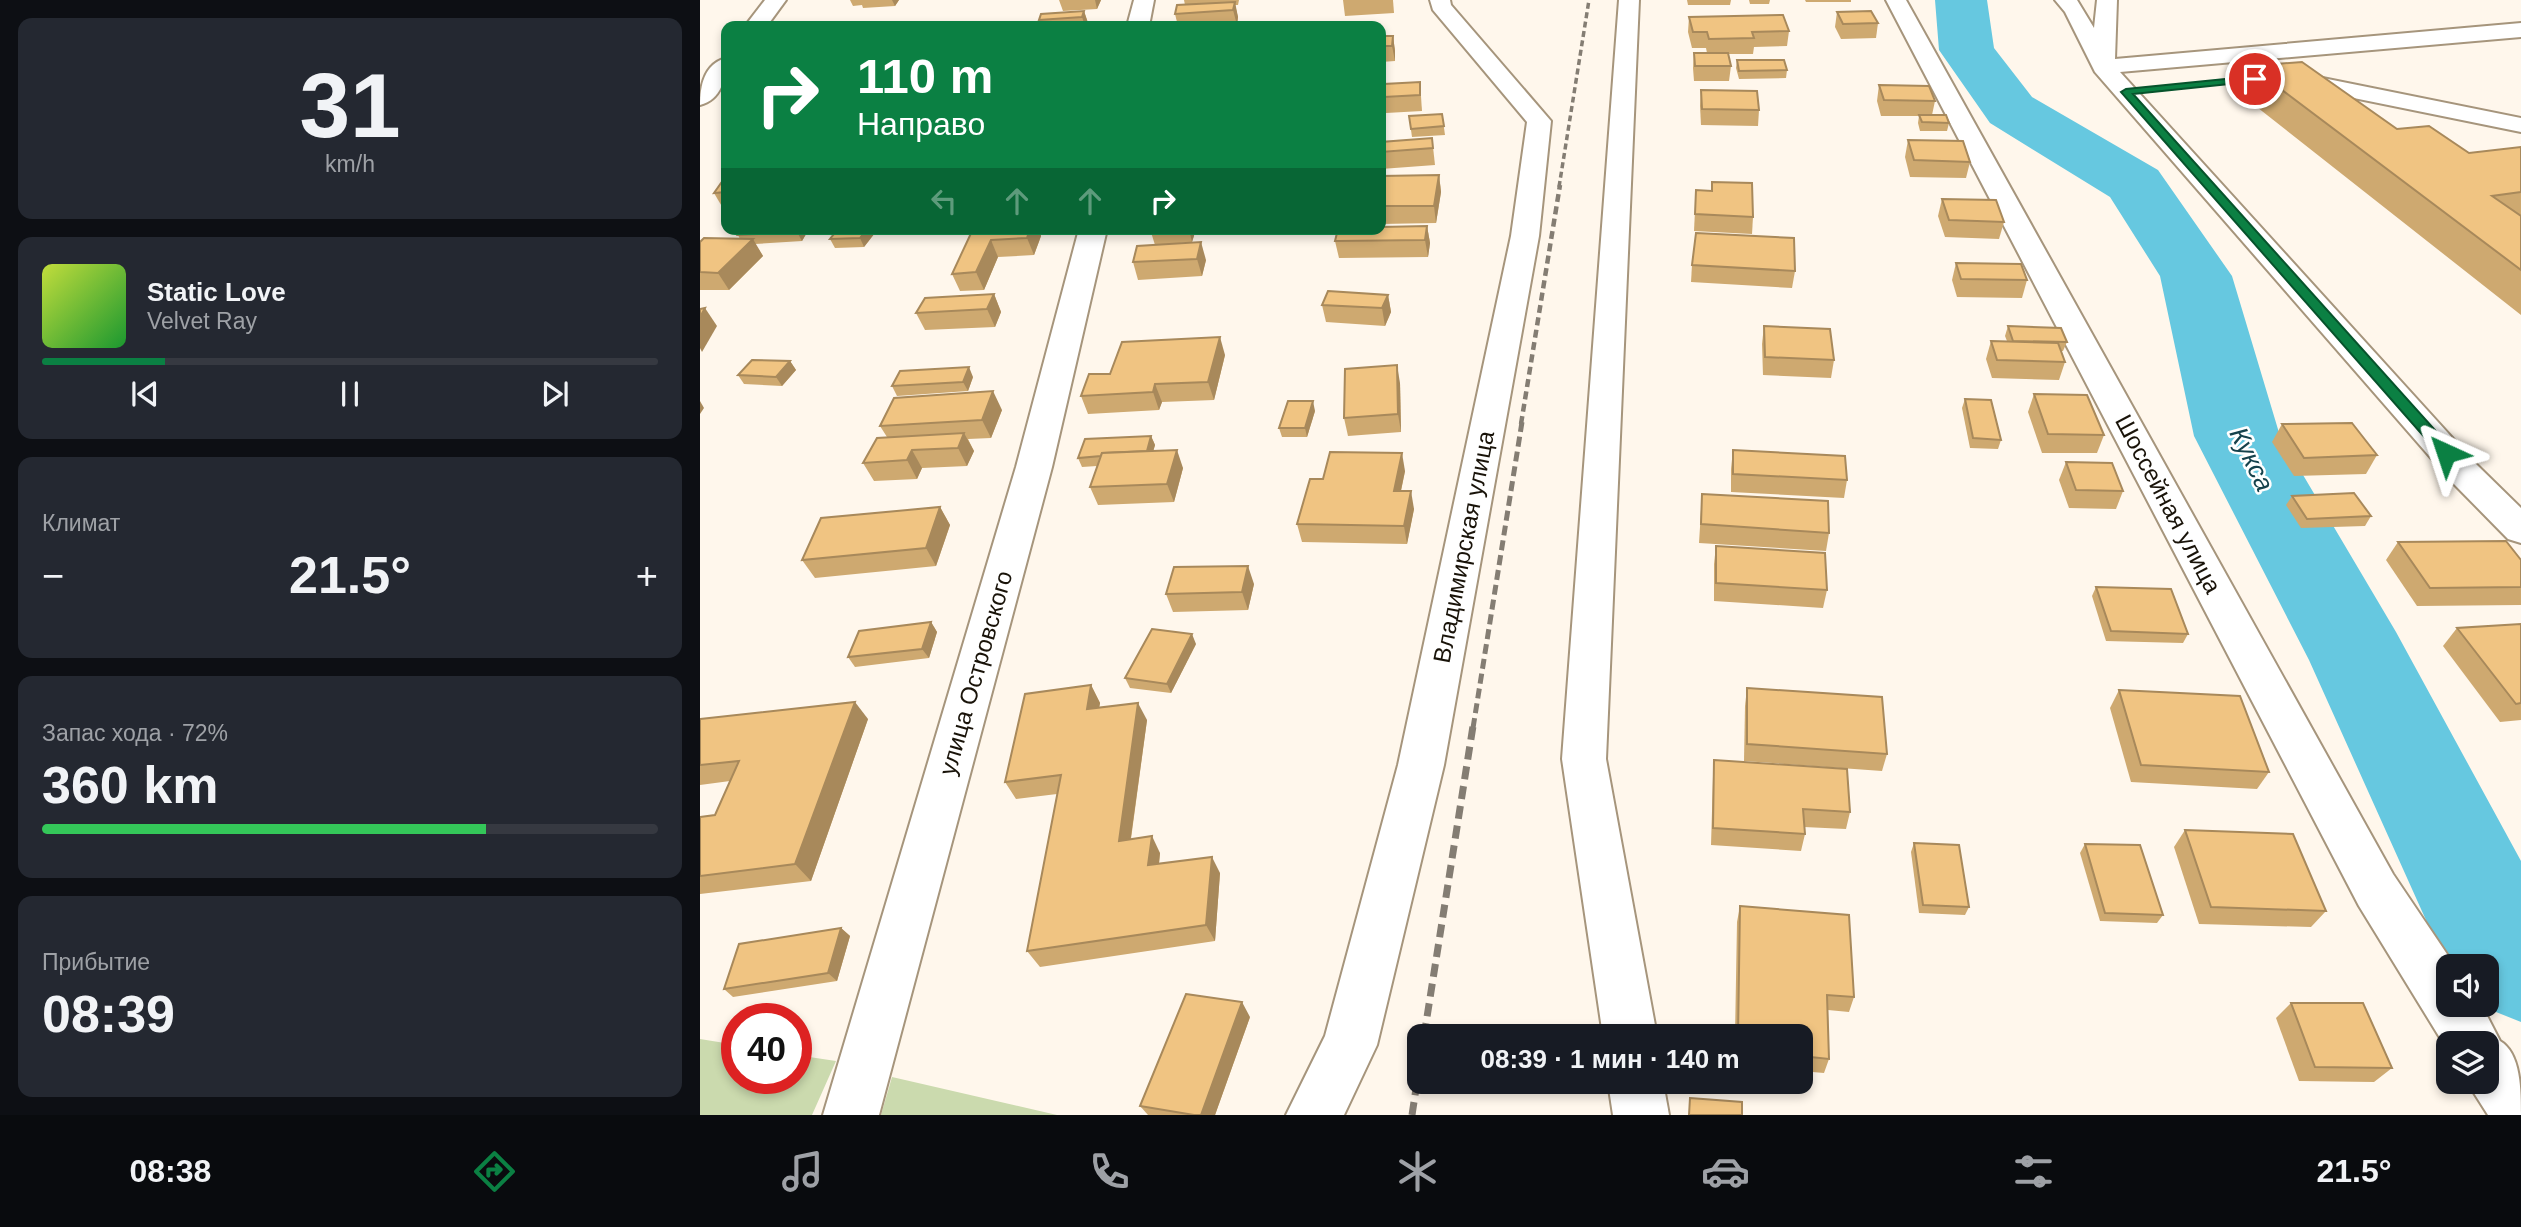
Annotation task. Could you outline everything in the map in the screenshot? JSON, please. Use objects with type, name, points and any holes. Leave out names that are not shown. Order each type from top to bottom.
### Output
[{"type":"street","points":[[760,21],[776,0]]},
{"type":"street","points":[[1139,21],[1144,0]]},
{"type":"street","name":"Владимирская улица","points":[[1314,1115],[1350,1045],[1421,765],[1525,236],[1539,121],[1440,6],[1440,0]]},
{"type":"street","points":[[1628,1024],[1584,759],[1629,0]]},
{"type":"street","name":"Шоссейная улица","points":[[1896,0],[2370,878],[2436,982]]},
{"type":"street","points":[[2065,0],[2074,9],[2103,67],[2138,91],[2464,473],[2521,530]]},
{"type":"street","points":[[2103,67],[2107,0]]},
{"type":"street","points":[[2103,67],[2521,30]]},
{"type":"street","points":[[700,98],[721,71]]},
{"type":"street","points":[[2268,78],[2281,77],[2521,125]]},
{"type":"street","name":"улица Островского","points":[[851,1115],[1034,467],[1092,235]]},
{"type":"street","points":[[2499,1082],[2520,1115]]},
{"type":"street","points":[[1638,1094],[1641,1115]]},
{"type":"green space","points":[[700,1039],[721,1042],[721,1094],[812,1094],[812,1057],[836,1061],[812,1115],[700,1115]]},
{"type":"green space","points":[[892,1077],[1057,1115],[881,1115]]},
{"type":"building","points":[[1235,2],[1233,10],[1175,14],[1177,5]]},
{"type":"building","points":[[1084,11],[1082,17],[1039,20],[1041,14]]},
{"type":"building","points":[[1871,11],[1878,23],[1843,24],[1837,12]]},
{"type":"building","points":[[1783,15],[1789,31],[1752,32],[1754,38],[1709,39],[1707,32],[1693,32],[1689,17]]},
{"type":"building","points":[[1386,36],[1393,36],[1392,46],[1386,46]]},
{"type":"building","points":[[1694,53],[1728,53],[1731,66],[1695,66]]},
{"type":"building","points":[[1737,60],[1784,60],[1787,70],[1739,71]]},
{"type":"building","points":[[2302,62],[2397,129],[2429,126],[2469,153],[2521,147],[2521,192],[2492,196],[2521,216],[2521,270],[2250,66]]},
{"type":"building","points":[[1420,82],[1420,95],[1386,97],[1386,84]]},
{"type":"building","points":[[1879,85],[1929,86],[1935,101],[1884,100]]},
{"type":"building","points":[[1701,90],[1757,91],[1759,110],[1702,109]]},
{"type":"building","points":[[1442,114],[1444,126],[1411,129],[1409,116]]},
{"type":"building","points":[[1919,115],[1946,115],[1949,123],[1922,122]]},
{"type":"building","points":[[1432,138],[1433,148],[1386,152],[1386,142]]},
{"type":"building","points":[[1908,140],[1963,141],[1970,162],[1914,160]]},
{"type":"building","points":[[1439,175],[1434,206],[1386,206],[1386,176]]},
{"type":"building","points":[[1712,182],[1752,183],[1753,217],[1695,214],[1696,190],[1712,191]]},
{"type":"building","points":[[721,183],[721,192],[714,193]]},
{"type":"building","points":[[1942,199],[1996,200],[2004,222],[1949,220]]},
{"type":"building","points":[[1427,226],[1425,240],[1335,241],[1336,235],[1386,235],[1386,227]]},
{"type":"building","points":[[1696,233],[1794,238],[1795,271],[1692,265]]},
{"type":"building","points":[[833,235],[862,235],[860,238],[830,239]]},
{"type":"building","points":[[970,235],[1028,235],[1027,238],[991,240],[976,272],[952,274]]},
{"type":"building","points":[[704,238],[753,239],[718,273],[700,272],[700,242]]},
{"type":"building","points":[[1201,242],[1197,259],[1133,262],[1137,246]]},
{"type":"building","points":[[1956,263],[2021,264],[2027,280],[1961,279]]},
{"type":"building","points":[[1328,291],[1388,295],[1382,308],[1322,305]]},
{"type":"building","points":[[994,294],[987,309],[916,313],[925,298]]},
{"type":"building","points":[[1764,326],[1830,329],[1834,360],[1765,357]]},
{"type":"building","points":[[2008,326],[2061,328],[2067,342],[2013,341]]},
{"type":"building","points":[[1220,337],[1208,382],[1155,384],[1153,392],[1081,396],[1089,374],[1110,374],[1122,342]]},
{"type":"building","points":[[1991,341],[2058,343],[2065,362],[1997,360]]},
{"type":"building","points":[[752,360],[790,361],[776,377],[738,375]]},
{"type":"building","points":[[1397,365],[1398,414],[1344,418],[1345,369]]},
{"type":"building","points":[[969,367],[963,382],[892,386],[900,371]]},
{"type":"building","points":[[993,391],[982,420],[880,426],[894,398]]},
{"type":"building","points":[[2034,394],[2087,395],[2104,435],[2048,434]]},
{"type":"building","points":[[1965,399],[1991,400],[2001,440],[1973,438]]},
{"type":"building","points":[[1288,401],[1313,401],[1305,428],[1279,428]]},
{"type":"building","points":[[2352,423],[2377,455],[2304,458],[2282,424]]},
{"type":"building","points":[[964,433],[958,448],[912,450],[907,460],[863,463],[877,438]]},
{"type":"building","points":[[1151,436],[1147,451],[1102,453],[1101,456],[1078,458],[1085,439]]},
{"type":"building","points":[[1177,450],[1167,484],[1090,487],[1102,453]]},
{"type":"building","points":[[1733,450],[1845,456],[1847,480],[1733,474]]},
{"type":"building","points":[[1330,452],[1402,453],[1394,491],[1411,491],[1404,526],[1297,524],[1310,479],[1323,479]]},
{"type":"building","points":[[2066,462],[2112,463],[2123,491],[2076,490]]},
{"type":"building","points":[[2354,493],[2371,516],[2307,519],[2292,496]]},
{"type":"building","points":[[1702,494],[1828,501],[1829,533],[1701,524]]},
{"type":"building","points":[[940,507],[926,548],[802,560],[821,518]]},
{"type":"building","points":[[2506,541],[2521,560],[2521,587],[2430,588],[2398,542]]},
{"type":"building","points":[[1716,546],[1825,553],[1827,590],[1716,583]]},
{"type":"building","points":[[1248,566],[1242,592],[1166,594],[1174,567]]},
{"type":"building","points":[[2096,587],[2171,589],[2188,634],[2111,631]]},
{"type":"building","points":[[931,622],[922,649],[848,657],[859,631]]},
{"type":"building","points":[[2521,624],[2521,703],[2516,704],[2457,628]]},
{"type":"building","points":[[1152,629],[1192,634],[1167,684],[1125,678]]},
{"type":"building","points":[[1091,685],[1087,709],[1138,703],[1119,841],[1152,836],[1148,865],[1212,857],[1206,925],[1027,951],[1061,775],[1005,782],[1025,694]]},
{"type":"building","points":[[1747,688],[1882,697],[1887,754],[1747,744]]},
{"type":"building","points":[[2119,690],[2240,696],[2269,772],[2141,765]]},
{"type":"building","points":[[855,702],[795,864],[700,876],[700,817],[715,815],[739,761],[700,765],[700,719]]},
{"type":"building","points":[[1714,760],[1847,769],[1850,812],[1803,809],[1805,834],[1713,828]]},
{"type":"building","points":[[2185,830],[2293,834],[2326,911],[2211,907]]},
{"type":"building","points":[[1914,843],[1959,845],[1969,907],[1923,905]]},
{"type":"building","points":[[2085,844],[2140,845],[2163,915],[2105,913]]},
{"type":"building","points":[[1740,906],[1849,915],[1854,997],[1827,995],[1829,1059],[1813,1057],[1813,1024],[1738,1024]]},
{"type":"building","points":[[841,928],[828,973],[724,989],[739,944]]},
{"type":"building","points":[[1186,994],[1242,1002],[1201,1115],[1140,1106]]},
{"type":"building","points":[[2291,1003],[2363,1003],[2392,1068],[2315,1067]]},
{"type":"building","points":[[1690,1098],[1742,1102],[1742,1115],[1689,1115]]},
{"type":"waterway","name":"Кукса","points":[[1961,0],[1967,50],[2011,110],[2135,184],[2196,276],[2237,436],[2360,660],[2492,929],[2521,962]]},
{"type":"railway","points":[[1559,187],[1589,0]]},
{"type":"railway","points":[[1521,424],[1560,185]]},
{"type":"railway","points":[[1473,728],[1522,422]]},
{"type":"railway","points":[[1426,1024],[1473,726]]},
{"type":"railway","points":[[1412,1115],[1415,1094]]},
{"type":"route","points":[[2255,79],[2126,92],[2446,453]]}]
